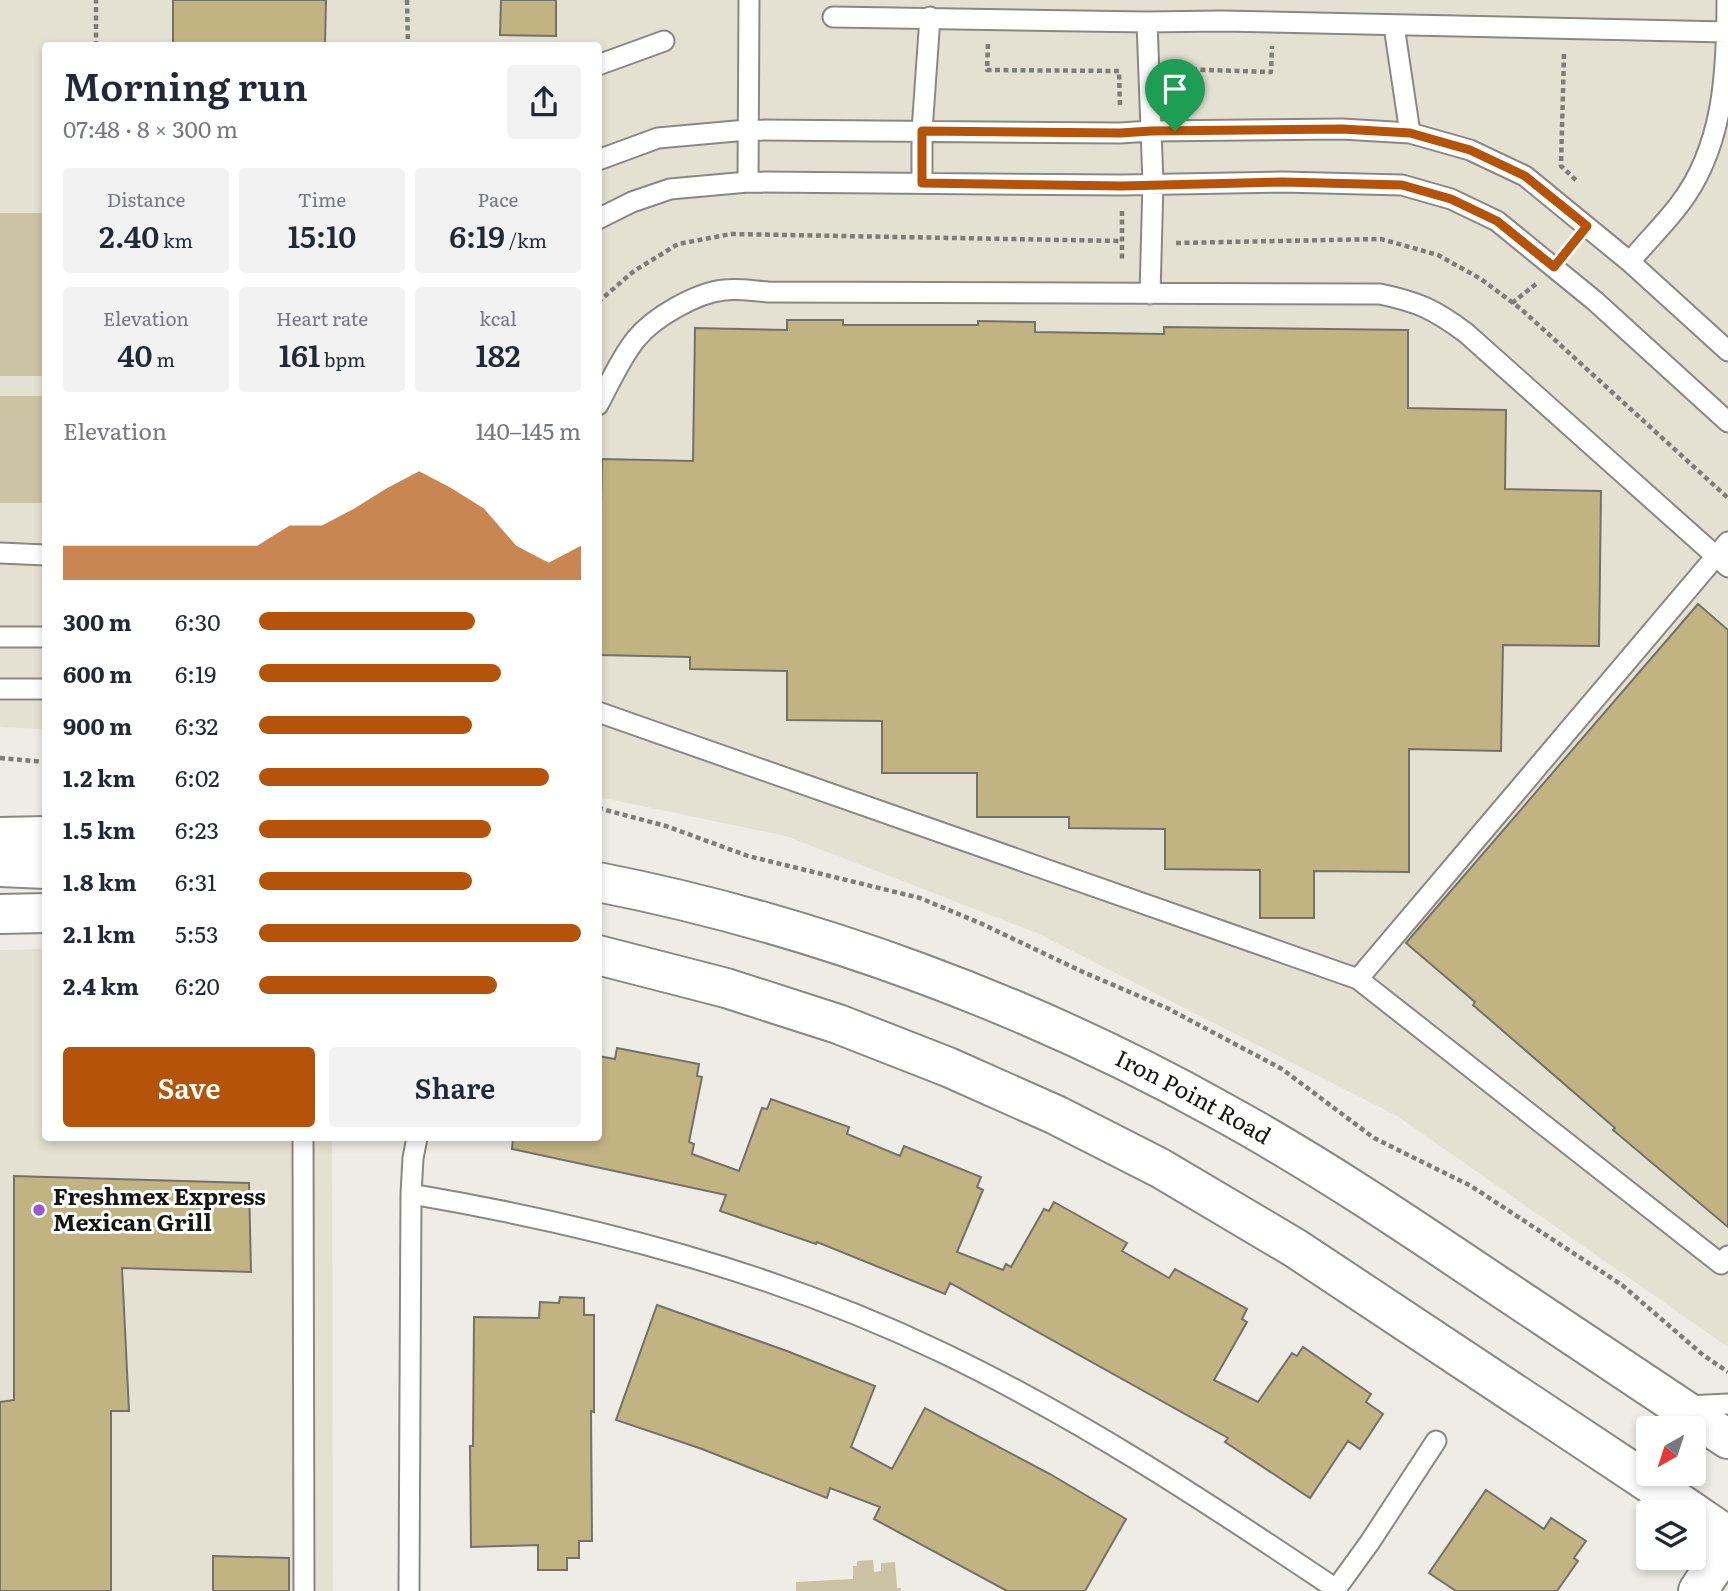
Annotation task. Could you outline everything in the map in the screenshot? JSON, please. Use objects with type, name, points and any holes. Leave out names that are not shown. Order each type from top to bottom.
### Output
[{"type":"main road","points":[[0,837],[42,836]]},
{"type":"main road","points":[[0,867],[42,869]]},
{"type":"main road","name":"Iron Point Road","points":[[602,883],[785,929],[897,965],[1006,1007],[1114,1056],[1219,1109],[1354,1189],[1728,1439]]},
{"type":"main road","points":[[0,914],[42,913]]},
{"type":"main road","points":[[602,956],[726,988],[838,1024],[948,1067],[1055,1115],[1149,1163],[1295,1248],[1675,1500]]},
{"type":"main road","points":[[1706,1521],[1728,1535]]},
{"type":"main road","points":[[1698,1591],[1728,1545]]},
{"type":"lane","points":[[748,182],[749,0]]},
{"type":"lane","points":[[1050,0],[1050,20]]},
{"type":"lane","points":[[1630,262],[1680,204],[1704,165],[1717,123],[1725,80],[1727,0]]},
{"type":"lane","points":[[833,17],[1222,21],[1727,32]]},
{"type":"lane","points":[[922,183],[922,131],[930,18]]},
{"type":"lane","points":[[1147,22],[1153,183],[1150,293]]},
{"type":"lane","points":[[1394,26],[1410,133]]},
{"type":"lane","points":[[602,64],[664,41]]},
{"type":"lane","points":[[602,159],[658,138],[747,130],[1120,133],[1342,129],[1410,133],[1470,150],[1525,176],[1630,262],[1728,351]]},
{"type":"lane","points":[[602,217],[632,202],[670,189],[748,182],[1122,186],[1153,183],[1341,182],[1402,185],[1451,199],[1497,221],[1554,267],[1728,422]]},
{"type":"lane","points":[[602,397],[618,366],[637,338],[667,313],[695,299],[724,290],[1380,294],[1430,308],[1466,333],[1724,555],[1358,979]]},
{"type":"lane","points":[[0,553],[42,555]]},
{"type":"lane","points":[[0,637],[42,637]]},
{"type":"lane","points":[[0,689],[42,689]]},
{"type":"lane","points":[[602,713],[1358,979],[1721,1264],[1728,1256]]},
{"type":"lane","points":[[303,1141],[304,1591]]},
{"type":"lane","points":[[409,1591],[411,1194],[413,1158],[417,1141]]},
{"type":"lane","points":[[411,1194],[540,1217],[674,1252],[787,1289],[928,1346],[1089,1429],[1178,1483],[1335,1590],[1436,1441]]},
{"type":"lane","points":[[1678,1406],[1728,1404]]},
{"type":"path","points":[[96,0],[96,42]]},
{"type":"path","points":[[407,0],[408,42]]},
{"type":"path","points":[[1565,29],[1562,166],[1579,183]]},
{"type":"path","points":[[602,299],[634,271],[678,244],[731,234],[1121,241]]},
{"type":"path","points":[[1511,303],[1537,284],[1554,267]]},
{"type":"path","points":[[0,758],[42,762]]},
{"type":"shaded area","points":[[0,0],[1728,0],[1728,1347],[1397,1116],[1037,933],[786,836],[602,798],[602,42],[42,42],[42,729],[0,727]]},
{"type":"shaded area","points":[[0,213],[42,213],[42,376],[0,376]]},
{"type":"shaded area","points":[[0,396],[42,396],[42,503],[0,503]]},
{"type":"shaded area","points":[[42,949],[42,1141],[332,1141],[333,1591],[0,1591],[0,950]]},
{"type":"shaded area","points":[[873,1560],[874,1572],[881,1571],[881,1563],[895,1562],[897,1588],[901,1588],[901,1591],[796,1591],[796,1582],[853,1579],[853,1566],[857,1566],[857,1561]]},
{"type":"building","points":[[173,0],[326,0],[325,42],[173,42]]},
{"type":"building","points":[[501,0],[556,0],[556,36],[500,35]]},
{"type":"building","points":[[787,320],[843,320],[843,325],[978,325],[978,321],[1035,322],[1035,332],[1164,334],[1164,327],[1408,330],[1408,408],[1506,410],[1505,489],[1601,491],[1599,646],[1503,645],[1501,751],[1409,749],[1409,872],[1314,871],[1314,918],[1260,918],[1260,870],[1165,869],[1165,829],[1069,828],[1069,817],[977,817],[977,773],[882,773],[882,721],[787,720],[787,671],[690,669],[690,657],[602,655],[602,459],[693,461],[695,328],[787,330]]},
{"type":"building","points":[[1698,604],[1728,630],[1728,1227],[1613,1130],[1615,1128],[1406,943]]},
{"type":"building","points":[[617,1048],[699,1064],[697,1076],[702,1077],[689,1142],[694,1144],[692,1154],[739,1171],[762,1108],[767,1109],[771,1099],[849,1127],[847,1134],[900,1156],[904,1146],[981,1177],[977,1187],[983,1190],[957,1252],[1003,1270],[1006,1264],[1011,1267],[1044,1209],[1049,1211],[1054,1202],[1127,1243],[1122,1251],[1169,1278],[1175,1269],[1247,1309],[1242,1319],[1247,1322],[1214,1380],[1258,1402],[1292,1353],[1297,1356],[1303,1347],[1371,1394],[1366,1402],[1383,1414],[1360,1449],[1348,1441],[1310,1498],[1225,1442],[1228,1438],[950,1283],[945,1294],[817,1242],[816,1244],[720,1211],[726,1195],[512,1149],[513,1141],[602,1141],[602,1057],[615,1059]]},
{"type":"building","points":[[14,1176],[249,1183],[251,1272],[122,1268],[129,1411],[111,1411],[111,1591],[0,1591],[0,1402],[14,1400]]},
{"type":"building","points":[[560,1297],[584,1298],[584,1315],[594,1315],[594,1412],[591,1411],[592,1541],[579,1541],[579,1558],[567,1558],[567,1570],[538,1570],[538,1545],[471,1547],[470,1446],[473,1446],[474,1317],[539,1318],[540,1302],[559,1303]]},
{"type":"building","points":[[657,1305],[787,1351],[875,1386],[851,1447],[892,1469],[925,1408],[1050,1474],[1126,1519],[1085,1591],[1007,1591],[874,1519],[880,1507],[830,1488],[827,1498],[702,1449],[616,1420]]},
{"type":"building","points":[[1486,1490],[1544,1529],[1551,1518],[1586,1541],[1574,1558],[1578,1561],[1557,1591],[1456,1591],[1429,1573]]},
{"type":"building","points":[[213,1556],[289,1558],[289,1591],[213,1591]]},
{"type":"place","name":"Freshmex Express Mexican Grill","points":[[39,1210]]},
{"type":"route","points":[[1342,129],[1410,133],[1470,150],[1525,176],[1587,226],[1554,267],[1497,221],[1451,199],[1402,185],[1341,182],[1153,183],[1122,186],[922,183],[922,131],[1175,131],[1342,129]]}]
